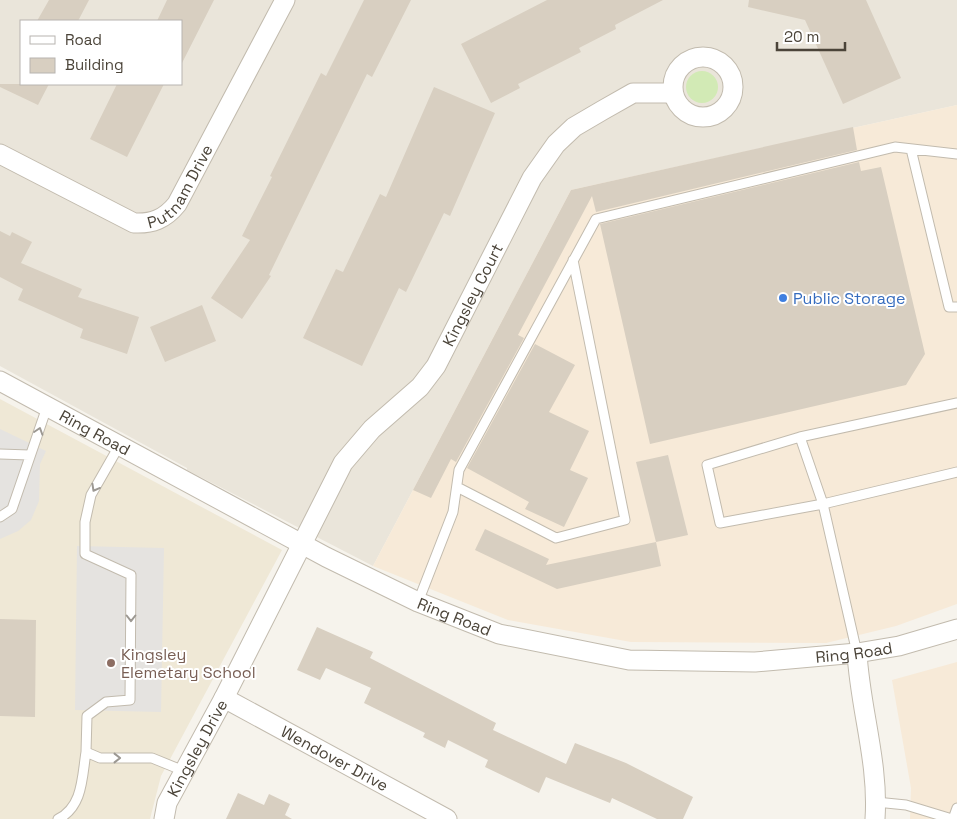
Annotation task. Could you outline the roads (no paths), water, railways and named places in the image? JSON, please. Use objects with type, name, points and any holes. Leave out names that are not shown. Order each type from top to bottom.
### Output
[{"type":"street","name":"Putnam Drive","points":[[0,154],[134,223],[148,224],[159,220],[170,213],[177,204],[286,0]]},
{"type":"street","name":"Kingsley Court","points":[[301,543],[343,464],[353,450],[372,429],[420,387],[436,366],[532,178],[556,144],[574,128],[633,93],[673,93]]},
{"type":"street","name":"Ring Road","points":[[0,382],[301,543],[418,602],[500,634],[628,660],[755,662],[857,653],[899,646],[957,629]]},
{"type":"street","name":"Kingsley Drive","points":[[164,819],[167,803],[224,698],[301,543]]},
{"type":"street","points":[[857,653],[858,680],[876,811]]},
{"type":"street","name":"Wendover Drive","points":[[224,698],[447,819]]},
{"type":"lane","points":[[418,602],[453,512],[459,470],[596,219],[895,147],[957,154]]},
{"type":"lane","points":[[911,149],[949,307],[957,307]]},
{"type":"lane","points":[[457,487],[556,538],[625,520],[573,260]]},
{"type":"lane","points":[[957,403],[800,437],[707,465],[720,522],[823,504],[957,472]]},
{"type":"lane","points":[[0,517],[12,510],[29,455],[47,407]]},
{"type":"lane","points":[[800,437],[823,504],[857,653]]},
{"type":"lane","points":[[58,819],[69,814],[76,805],[86,752],[87,716],[106,702],[130,700],[131,574],[85,554],[85,522],[91,495],[119,446]]},
{"type":"lane","points":[[0,454],[29,455]]},
{"type":"lane","points":[[86,752],[100,758],[152,758],[184,771]]},
{"type":"lane","points":[[876,811],[906,805],[952,819],[957,808]]},
{"type":"place","name":"Public Storage","points":[[783,298]]},
{"type":"place","name":"Kingsley Elemetary School","points":[[111,663]]}]
